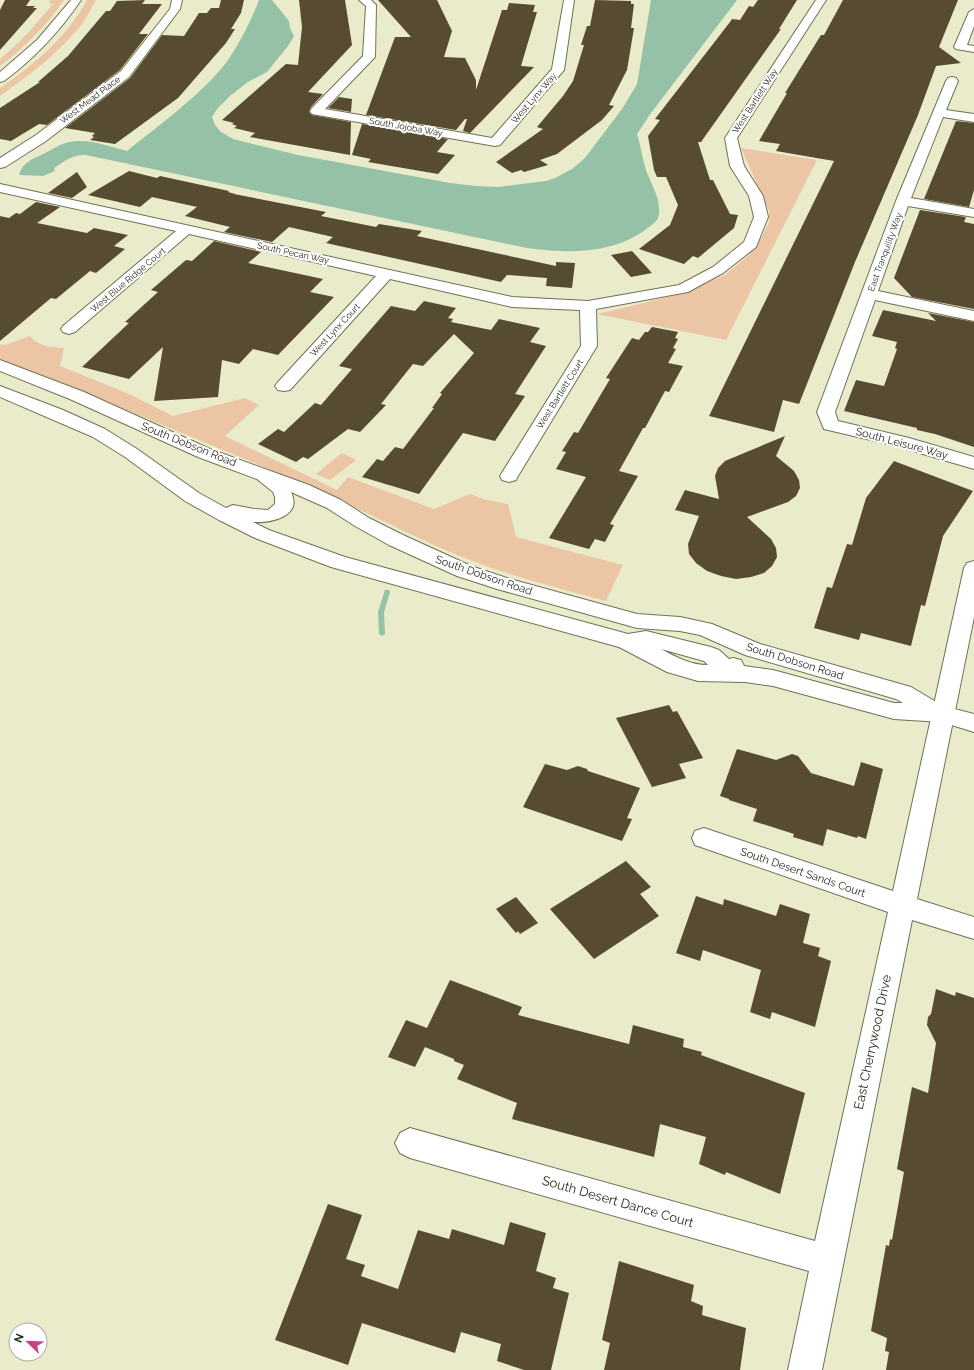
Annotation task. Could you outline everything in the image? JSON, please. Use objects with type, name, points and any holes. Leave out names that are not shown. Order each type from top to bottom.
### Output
[{"type":"street","points":[[0,78],[40,44],[62,20],[76,0]]},
{"type":"street","name":"West Mead Place","points":[[0,164],[41,138],[125,74],[175,10],[177,0]]},
{"type":"street","name":"South Jojoba Way","points":[[364,0],[371,5],[370,57],[316,111],[495,142]]},
{"type":"street","name":"West Lynx Way","points":[[495,142],[558,70],[569,0]]},
{"type":"street","name":"West Bartlett Way","points":[[588,306],[683,289],[718,270],[751,244],[762,217],[756,196],[738,166],[731,138],[821,0]]},
{"type":"street","points":[[974,12],[960,47],[974,49]]},
{"type":"street","name":"East Tranquility Way","points":[[830,425],[826,412],[903,201],[952,81]]},
{"type":"street","points":[[940,112],[974,118]]},
{"type":"street","name":"South Pecan Way","points":[[0,188],[512,302],[588,306]]},
{"type":"street","points":[[903,201],[974,213]]},
{"type":"street","name":"West Blue Ridge Court","points":[[69,329],[186,230]]},
{"type":"street","name":"West Lynx Court","points":[[284,386],[387,274]]},
{"type":"street","points":[[869,294],[974,316]]},
{"type":"street","name":"West Bartlett Court","points":[[509,476],[589,346],[588,306]]},
{"type":"street","name":"South Dobson Road","points":[[0,365],[78,396],[191,447],[302,489],[328,501],[396,540],[464,570],[511,586],[636,621],[680,624],[705,629],[753,650],[855,690]]},
{"type":"street","name":"South Dobson Road","points":[[0,391],[58,414],[99,433],[131,453],[192,497],[262,534],[331,560],[626,642],[675,666],[698,673],[745,674],[855,690],[903,693],[942,714],[974,723]]},
{"type":"street","name":"South Leisure Way","points":[[830,425],[931,449],[974,463]]},
{"type":"street","points":[[192,497],[240,513],[271,516],[284,506],[285,498],[280,489],[262,474]]},
{"type":"street","name":"East Cherrywood Drive","points":[[805,1370],[826,1260],[901,905],[942,714],[973,581]]},
{"type":"street","points":[[626,642],[636,621]]},
{"type":"street","points":[[730,674],[742,645]]},
{"type":"street","name":"South Desert Sands Court","points":[[704,838],[901,905],[974,928]]},
{"type":"street","name":"South Desert Dance Court","points":[[410,1143],[826,1260]]},
{"type":"shaded area","points":[[50,0],[64,0],[35,36],[0,66],[0,59],[21,40],[53,4],[49,3]]},
{"type":"shaded area","points":[[87,0],[96,0],[84,21],[64,45],[0,96],[0,88],[37,60],[60,38],[70,26]]},
{"type":"shaded area","points":[[259,0],[272,0],[289,21],[290,28],[294,36],[288,46],[267,72],[248,82],[231,95],[217,109],[212,117],[215,125],[221,132],[233,139],[298,155],[450,183],[498,187],[546,181],[555,178],[572,169],[585,158],[622,109],[637,84],[651,0],[737,0],[651,113],[637,134],[646,170],[658,201],[659,215],[657,219],[654,223],[636,236],[622,243],[607,247],[575,251],[527,248],[86,155],[69,158],[54,168],[55,171],[43,176],[19,175],[20,171],[27,162],[68,142],[94,142],[127,151],[194,96],[218,72],[228,60],[241,38]]},
{"type":"shaded area","points":[[741,148],[817,160],[726,340],[597,314],[681,294],[725,275],[748,256],[762,237],[769,222],[769,211]]},
{"type":"shaded area","points":[[30,336],[41,344],[50,347],[64,348],[60,366],[129,394],[173,416],[245,398],[259,405],[225,436],[337,490],[348,477],[434,509],[470,494],[486,500],[508,504],[516,537],[623,565],[606,601],[516,576],[465,558],[322,492],[161,424],[0,359],[0,344],[5,345]]},
{"type":"shaded area","points":[[342,453],[356,460],[330,480],[316,474]]},
{"type":"building","points":[[5,0],[30,0],[26,6],[35,6],[33,8],[37,8],[0,50],[0,10]]},
{"type":"building","points":[[145,0],[142,4],[162,4],[139,34],[148,34],[120,70],[47,125],[39,124],[11,141],[0,139],[0,108],[40,82],[38,82],[68,56],[106,11],[110,11],[117,1]]},
{"type":"building","points":[[221,0],[244,0],[241,13],[231,29],[235,29],[226,43],[178,98],[115,144],[90,140],[94,137],[92,136],[95,133],[65,128],[130,78],[162,35],[184,36],[199,13],[207,13],[211,8],[219,8]]},
{"type":"building","points":[[299,0],[345,0],[352,45],[308,92],[323,94],[311,107],[309,112],[312,115],[351,122],[350,155],[250,137],[255,133],[234,128],[237,126],[232,124],[234,123],[222,120],[286,64],[298,65],[302,27]]},
{"type":"building","points":[[378,0],[437,0],[452,31],[444,57],[465,58],[476,80],[476,90],[502,10],[507,10],[509,3],[535,5],[533,12],[537,12],[521,66],[534,67],[470,133],[463,131],[467,119],[465,119],[456,130],[366,115],[395,37],[411,37]]},
{"type":"building","points":[[595,0],[631,1],[631,4],[634,4],[631,28],[634,28],[627,70],[609,105],[614,106],[602,120],[557,154],[540,160],[548,165],[524,172],[521,170],[512,173],[496,162],[543,129],[537,127],[563,96],[573,81],[584,45],[581,45],[587,26],[590,26]]},
{"type":"building","points":[[758,0],[797,0],[779,29],[781,29],[701,142],[698,142],[710,180],[713,180],[730,214],[738,215],[734,228],[698,258],[693,256],[684,264],[639,249],[670,225],[678,205],[666,177],[657,177],[654,170],[648,136],[660,120],[655,119],[732,19],[740,20],[749,6],[753,7]]},
{"type":"building","points":[[843,0],[958,0],[939,47],[961,63],[936,66],[918,115],[855,262],[799,404],[783,400],[774,432],[709,416],[834,161],[776,151],[780,144],[759,141],[787,93],[785,93],[821,35],[824,35]]},
{"type":"building","points":[[339,97],[352,99],[351,112],[328,108]]},
{"type":"building","points":[[956,121],[974,123],[974,190],[969,207],[924,199]]},
{"type":"building","points":[[362,124],[448,139],[437,152],[455,155],[438,174],[368,162],[371,159],[352,155]]},
{"type":"building","points":[[129,171],[157,178],[160,176],[229,191],[228,192],[234,194],[326,212],[321,216],[376,227],[379,224],[422,231],[417,236],[556,266],[556,262],[575,263],[572,288],[546,286],[547,278],[507,275],[501,282],[326,243],[333,237],[289,227],[272,242],[224,232],[230,227],[185,216],[197,207],[152,197],[140,207],[88,195]]},
{"type":"building","points":[[77,172],[87,187],[72,198],[48,193]]},
{"type":"building","points":[[36,202],[60,207],[37,223],[87,233],[94,228],[128,235],[114,246],[125,249],[96,273],[90,271],[56,299],[51,298],[0,341],[0,216],[9,218],[16,213],[20,214]]},
{"type":"building","points":[[920,210],[966,217],[964,222],[974,224],[974,309],[912,297],[894,278]]},
{"type":"building","points":[[214,241],[261,252],[248,263],[323,279],[310,292],[334,297],[278,355],[253,349],[239,364],[222,360],[218,397],[154,401],[163,347],[129,379],[82,367],[129,323],[125,322],[158,292],[151,290],[186,260],[192,261]]},
{"type":"building","points":[[632,251],[652,273],[631,277],[611,255]]},
{"type":"building","points":[[424,301],[456,308],[448,318],[453,319],[451,322],[491,330],[499,319],[540,328],[530,342],[546,346],[515,394],[525,396],[495,441],[463,433],[419,494],[362,477],[377,459],[383,461],[395,447],[403,449],[434,408],[432,408],[442,394],[440,393],[474,353],[454,334],[423,366],[413,364],[381,404],[386,405],[360,432],[348,429],[308,459],[303,457],[296,462],[258,444],[278,429],[284,432],[315,403],[321,405],[352,369],[339,366],[391,306],[415,311]]},
{"type":"building","points":[[883,310],[936,321],[928,313],[974,322],[974,447],[935,434],[917,430],[917,428],[844,411],[856,380],[884,386],[897,349],[895,348],[897,342],[872,336]]},
{"type":"building","points":[[652,327],[678,332],[675,338],[678,339],[673,348],[676,349],[668,363],[683,366],[669,392],[665,391],[619,471],[638,476],[610,524],[614,525],[605,542],[595,539],[589,549],[549,538],[586,477],[556,469],[566,452],[562,451],[574,432],[578,433],[610,379],[606,378],[632,338],[639,340],[645,332],[648,332]]},
{"type":"building","points":[[785,436],[776,456],[794,471],[799,480],[800,488],[796,496],[788,502],[747,517],[771,539],[776,548],[777,557],[772,566],[764,573],[736,579],[707,571],[696,563],[689,554],[688,544],[699,516],[675,510],[685,490],[719,499],[715,476],[718,468],[725,461]]},
{"type":"building","points":[[894,461],[973,491],[943,536],[925,606],[921,605],[911,646],[861,633],[859,640],[814,628],[827,587],[832,588],[847,544],[852,545],[866,498]]},
{"type":"building","points":[[669,705],[673,712],[677,711],[703,758],[679,764],[686,778],[652,787],[616,718]]},
{"type":"building","points":[[737,749],[776,760],[792,754],[798,756],[811,773],[854,786],[861,762],[883,769],[866,839],[858,836],[857,838],[827,829],[823,846],[793,837],[794,834],[753,821],[757,809],[720,796]]},
{"type":"building","points":[[545,764],[567,770],[578,766],[587,769],[588,771],[640,788],[627,818],[632,819],[622,841],[523,807]]},
{"type":"building","points":[[626,861],[651,887],[640,894],[659,916],[594,959],[550,909]]},
{"type":"building","points":[[696,896],[723,905],[724,899],[776,916],[780,904],[810,914],[803,943],[820,948],[818,956],[831,961],[815,1027],[772,1012],[770,1019],[750,1012],[761,970],[703,950],[700,961],[676,953]]},
{"type":"building","points":[[516,897],[538,923],[520,934],[518,931],[516,933],[496,909]]},
{"type":"building","points":[[450,980],[522,1007],[518,1015],[629,1044],[633,1025],[684,1039],[683,1047],[702,1052],[701,1055],[805,1093],[780,1194],[726,1172],[725,1175],[699,1164],[706,1137],[660,1124],[654,1157],[512,1119],[517,1103],[457,1079],[464,1065],[454,1061],[454,1059],[425,1047],[415,1067],[388,1057],[406,1020],[427,1028]]},
{"type":"building","points":[[936,989],[955,996],[956,992],[974,998],[974,1370],[886,1370],[889,1352],[885,1351],[887,1338],[871,1331],[886,1245],[889,1246],[890,1239],[892,1240],[904,1172],[897,1169],[912,1087],[928,1093],[936,1043],[927,1025],[928,1017],[931,1014]]},
{"type":"building","points":[[328,1204],[362,1215],[346,1259],[365,1265],[361,1276],[398,1289],[418,1230],[449,1239],[452,1229],[504,1245],[510,1222],[546,1233],[536,1271],[556,1278],[553,1288],[569,1293],[551,1370],[524,1370],[497,1361],[501,1344],[461,1332],[455,1353],[362,1323],[348,1365],[275,1340]]},
{"type":"building","points":[[619,1261],[694,1285],[691,1301],[703,1306],[702,1315],[746,1328],[740,1370],[604,1370],[610,1343],[602,1340]]},
{"type":"waterway","points":[[382,634],[381,612],[387,592]]}]
